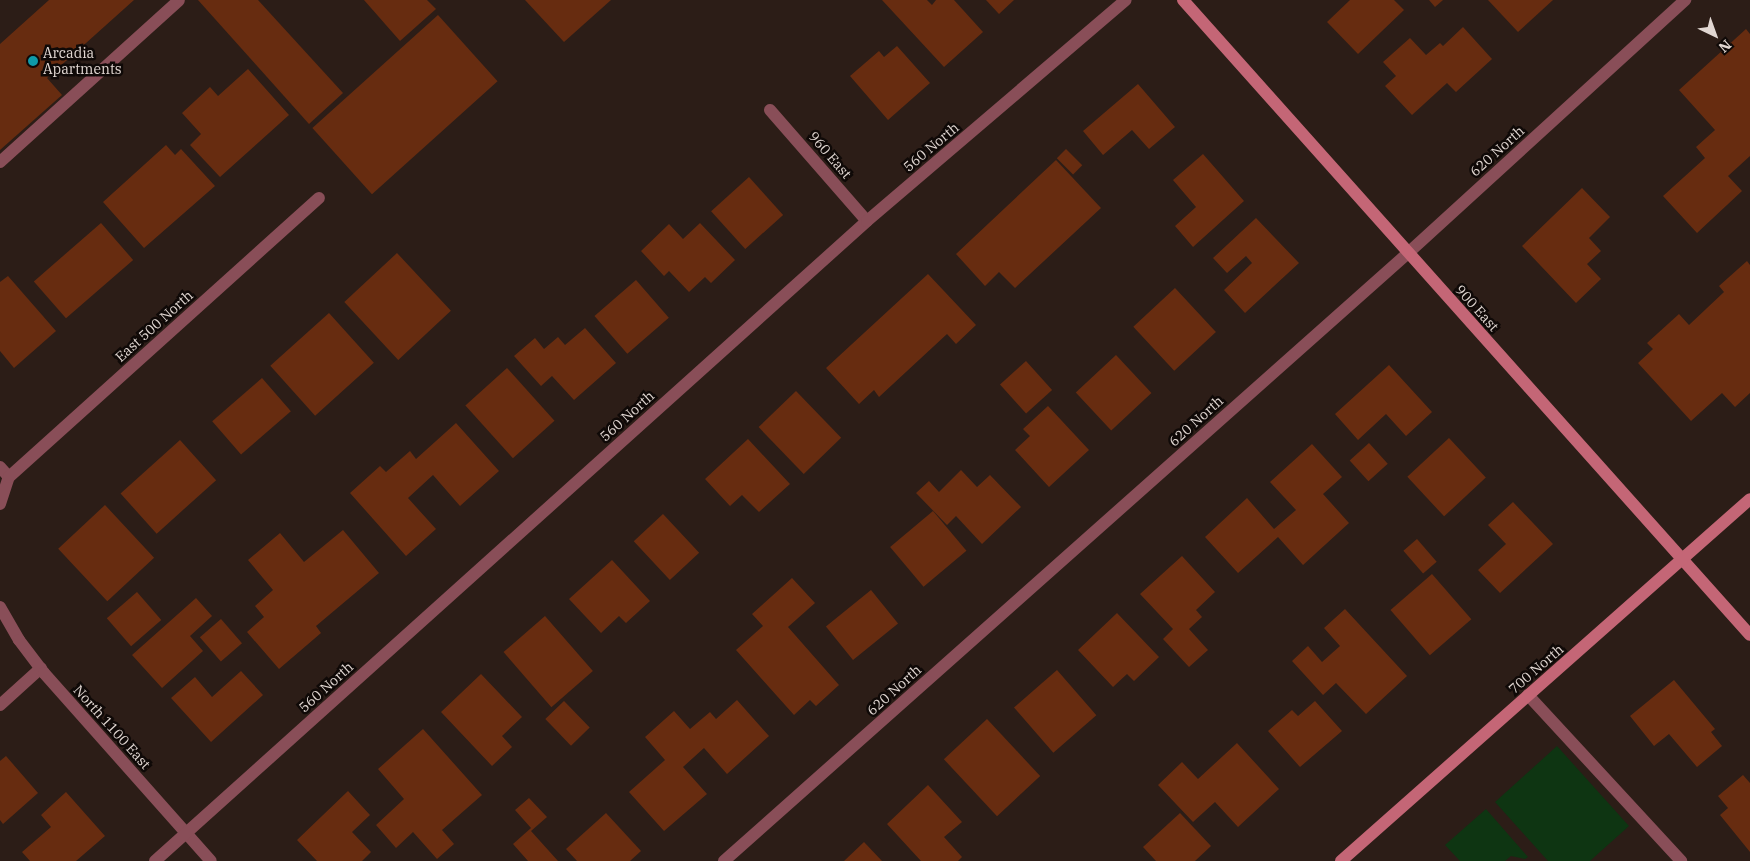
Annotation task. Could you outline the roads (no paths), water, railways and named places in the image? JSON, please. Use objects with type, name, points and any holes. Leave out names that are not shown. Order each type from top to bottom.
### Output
[{"type":"main road","name":"900 East","points":[[1183,0],[1407,254],[1750,635]]},
{"type":"main road","name":"700 North","points":[[1341,861],[1750,499]]},
{"type":"street","points":[[0,162],[179,0]]},
{"type":"street","name":"560 North","points":[[155,861],[867,221],[1126,0]]},
{"type":"street","name":"620 North","points":[[724,861],[1407,254],[1685,0]]},
{"type":"street","name":"960 East","points":[[770,110],[867,221]]},
{"type":"street","name":"East 500 North","points":[[9,477],[319,198]]},
{"type":"street","points":[[0,466],[9,477],[0,504]]},
{"type":"street","name":"North 1100 East","points":[[0,606],[19,640],[41,668],[211,861]]},
{"type":"street","points":[[0,705],[41,668]]},
{"type":"street","points":[[1528,695],[1681,861]]},
{"type":"place","name":"Arcadia Apartments","points":[[33,61]]}]
